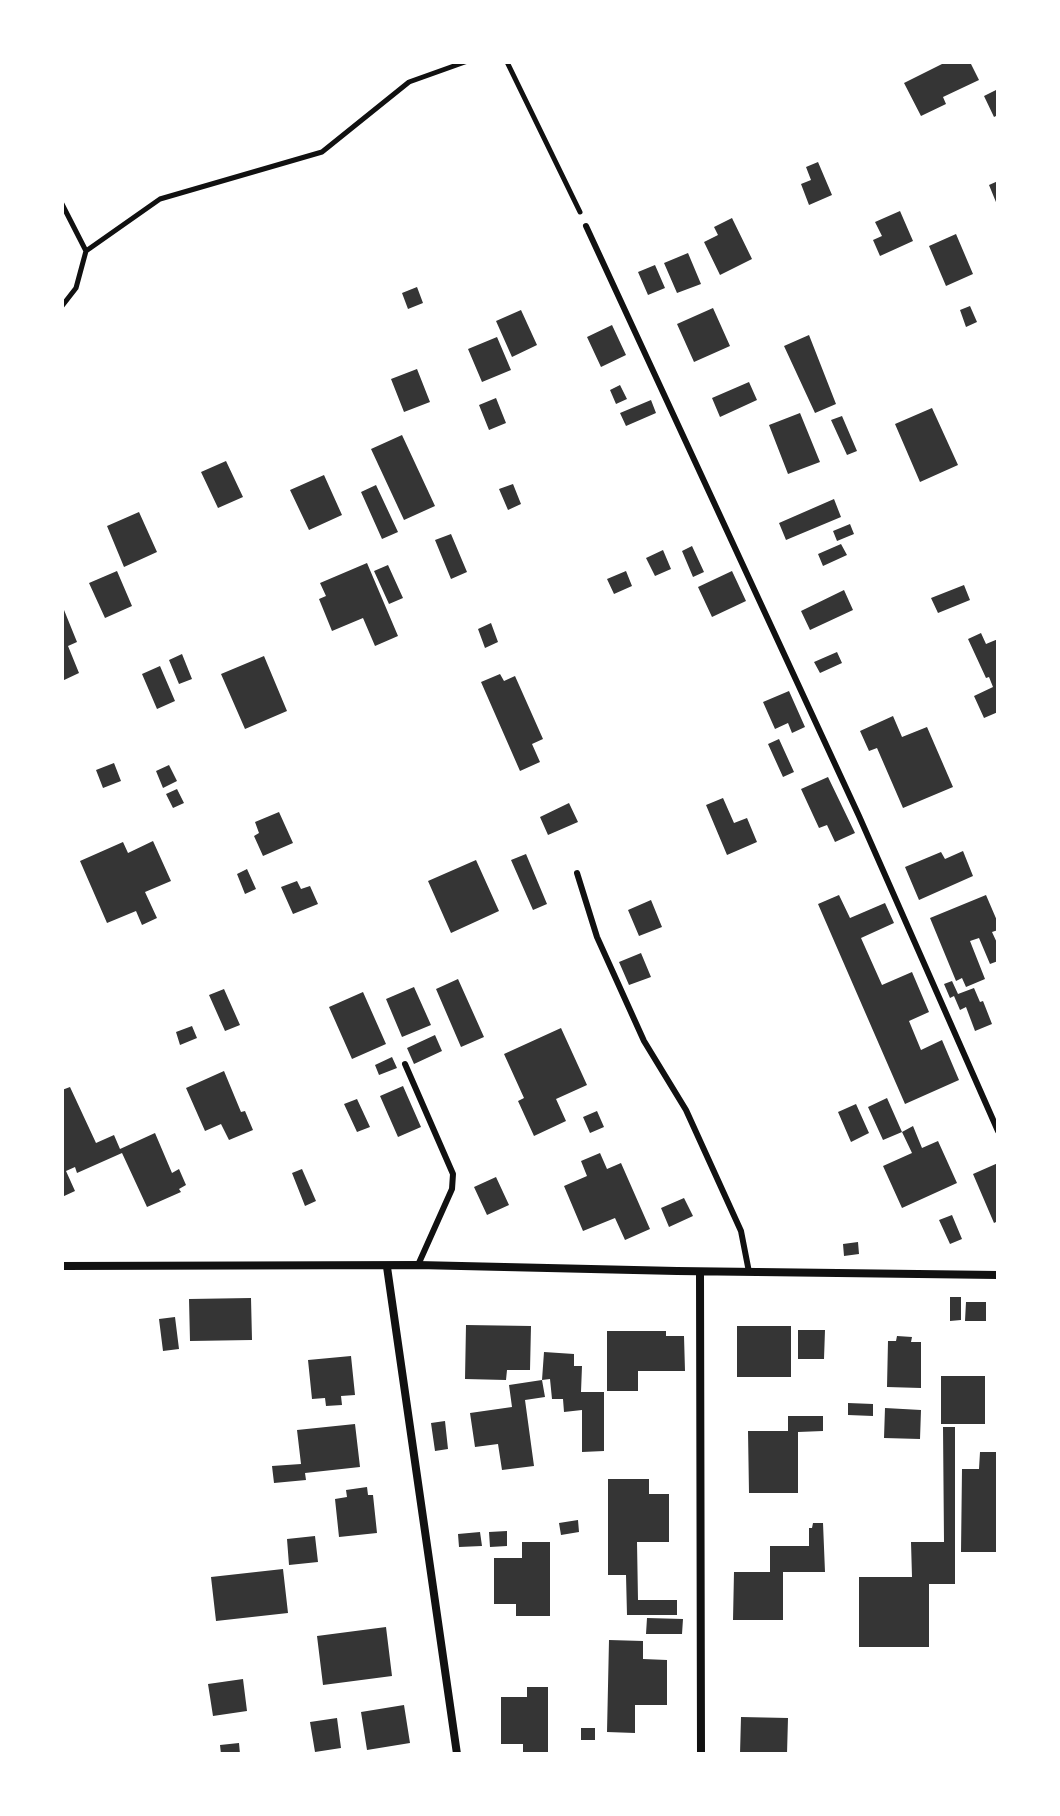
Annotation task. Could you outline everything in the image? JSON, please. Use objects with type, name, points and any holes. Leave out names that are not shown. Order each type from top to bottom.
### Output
[{"type":"street","points":[[62,1266],[418,1265],[998,1275]]},
{"type":"street","points":[[387,1267],[457,1754]]},
{"type":"street","points":[[700,1272],[701,1754]]},
{"type":"lane","points":[[586,226],[859,816],[998,1131]]},
{"type":"lane","points":[[577,873],[597,937],[644,1041],[686,1110],[741,1231],[749,1272]]},
{"type":"lane","points":[[405,1064],[453,1174],[452,1189],[418,1265]]},
{"type":"path","points":[[62,306],[76,288],[86,251],[160,199],[322,152],[409,82],[465,62]]},
{"type":"path","points":[[507,62],[586,226]]},
{"type":"path","points":[[62,204],[86,251]]},
{"type":"building","points":[[946,62],[970,62],[979,80],[943,97],[946,104],[921,116],[904,83]]},
{"type":"building","points":[[998,89],[998,115],[994,117],[984,96]]},
{"type":"building","points":[[818,162],[832,195],[809,205],[801,184],[811,180],[806,167]]},
{"type":"building","points":[[998,181],[998,207],[989,185]]},
{"type":"building","points":[[900,211],[913,241],[880,256],[873,240],[882,236],[875,222]]},
{"type":"building","points":[[732,218],[752,259],[720,275],[704,242],[718,235],[714,227]]},
{"type":"building","points":[[956,234],[973,274],[946,286],[929,246]]},
{"type":"building","points":[[688,253],[701,284],[677,293],[664,263]]},
{"type":"building","points":[[655,265],[665,288],[648,295],[638,272]]},
{"type":"building","points":[[417,287],[423,303],[408,309],[402,293]]},
{"type":"building","points":[[970,306],[977,322],[966,327],[960,310]]},
{"type":"building","points":[[713,308],[730,346],[694,362],[677,324]]},
{"type":"building","points":[[521,310],[537,345],[512,357],[496,321]]},
{"type":"building","points":[[612,325],[626,355],[601,367],[587,337]]},
{"type":"building","points":[[809,335],[836,404],[815,413],[784,346]]},
{"type":"building","points":[[497,337],[511,370],[482,382],[468,349]]},
{"type":"building","points":[[417,369],[430,402],[404,412],[391,379]]},
{"type":"building","points":[[749,382],[757,400],[720,417],[712,398]]},
{"type":"building","points":[[620,385],[627,399],[616,404],[610,390]]},
{"type":"building","points":[[496,398],[506,423],[489,430],[479,405]]},
{"type":"building","points":[[651,400],[656,413],[626,426],[620,413]]},
{"type":"building","points":[[932,408],[958,465],[920,482],[895,424]]},
{"type":"building","points":[[800,413],[820,462],[788,474],[769,425]]},
{"type":"building","points":[[842,416],[857,451],[847,455],[831,420]]},
{"type":"building","points":[[402,435],[435,506],[404,520],[371,449]]},
{"type":"building","points":[[226,461],[243,497],[218,508],[201,472]]},
{"type":"building","points":[[324,475],[342,515],[309,530],[290,490]]},
{"type":"building","points":[[513,484],[521,504],[508,510],[499,489]]},
{"type":"building","points":[[376,485],[398,532],[382,539],[361,492]]},
{"type":"building","points":[[834,499],[841,517],[786,540],[779,523]]},
{"type":"building","points":[[139,512],[157,552],[124,567],[107,526]]},
{"type":"building","points":[[850,524],[854,534],[837,541],[833,531]]},
{"type":"building","points":[[451,534],[467,572],[451,579],[435,540]]},
{"type":"building","points":[[841,544],[847,555],[823,566],[818,554]]},
{"type":"building","points":[[692,546],[704,572],[693,577],[682,551]]},
{"type":"building","points":[[663,550],[671,569],[655,576],[646,558]]},
{"type":"building","points":[[367,563],[398,636],[375,646],[363,618],[332,631],[319,599],[326,596],[320,583]]},
{"type":"building","points":[[388,565],[403,598],[389,604],[374,571]]},
{"type":"building","points":[[117,571],[132,606],[105,618],[89,583]]},
{"type":"building","points":[[626,571],[632,586],[614,594],[607,579]]},
{"type":"building","points":[[732,571],[746,601],[712,617],[698,587]]},
{"type":"building","points":[[964,585],[970,600],[938,613],[931,598]]},
{"type":"building","points":[[844,590],[853,610],[810,630],[801,611]]},
{"type":"building","points":[[62,605],[77,642],[68,646],[79,673],[62,681]]},
{"type":"building","points":[[491,623],[498,642],[485,648],[478,629]]},
{"type":"building","points":[[981,633],[986,644],[998,639],[998,712],[984,718],[974,696],[993,687],[968,639]]},
{"type":"building","points":[[837,652],[842,663],[820,673],[814,662]]},
{"type":"building","points":[[182,654],[192,679],[179,684],[169,660]]},
{"type":"building","points":[[264,656],[287,711],[245,729],[221,674]]},
{"type":"building","points":[[160,666],[175,701],[157,709],[142,674]]},
{"type":"building","points":[[500,674],[504,681],[515,676],[543,739],[532,744],[540,762],[520,771],[481,682]]},
{"type":"building","points":[[789,691],[805,727],[792,733],[788,723],[775,729],[763,702]]},
{"type":"building","points":[[893,716],[902,737],[927,727],[953,787],[903,808],[877,748],[869,751],[860,731]]},
{"type":"building","points":[[779,739],[794,772],[783,777],[768,744]]},
{"type":"building","points":[[114,763],[121,781],[103,788],[96,770]]},
{"type":"building","points":[[169,765],[177,781],[163,788],[156,771]]},
{"type":"building","points":[[828,777],[855,833],[835,842],[827,825],[819,828],[801,789]]},
{"type":"building","points":[[177,789],[184,803],[173,808],[166,794]]},
{"type":"building","points":[[723,798],[734,823],[747,818],[757,842],[727,855],[706,805]]},
{"type":"building","points":[[569,803],[578,822],[548,835],[540,817]]},
{"type":"building","points":[[279,812],[293,843],[263,856],[254,836],[259,833],[255,822]]},
{"type":"building","points":[[153,841],[171,881],[145,892],[157,918],[142,925],[136,911],[107,923],[80,861],[123,842],[128,853]]},
{"type":"building","points":[[963,851],[973,876],[919,900],[905,867],[941,852],[945,859]]},
{"type":"building","points":[[526,854],[547,904],[533,910],[511,860]]},
{"type":"building","points":[[476,860],[499,911],[451,933],[428,881]]},
{"type":"building","points":[[247,869],[256,889],[245,894],[237,874]]},
{"type":"building","points":[[297,881],[301,889],[310,886],[318,904],[293,914],[281,887]]},
{"type":"building","points":[[839,895],[850,918],[885,903],[894,923],[861,938],[882,985],[912,972],[929,1012],[909,1021],[921,1050],[942,1040],[959,1080],[905,1104],[818,904]]},
{"type":"building","points":[[986,895],[998,923],[998,930],[992,932],[998,945],[998,961],[990,964],[979,938],[970,941],[985,979],[966,987],[962,978],[956,981],[930,918]]},
{"type":"building","points":[[651,900],[662,927],[639,936],[628,910]]},
{"type":"building","points":[[641,953],[651,977],[629,985],[619,962]]},
{"type":"building","points":[[458,979],[484,1037],[461,1047],[436,989]]},
{"type":"building","points":[[952,981],[958,994],[974,988],[992,1024],[975,1031],[966,1007],[960,1010],[954,996],[950,998],[944,984]]},
{"type":"building","points":[[414,987],[431,1025],[402,1037],[386,999]]},
{"type":"building","points":[[224,989],[240,1025],[225,1031],[209,995]]},
{"type":"building","points":[[363,992],[386,1044],[352,1059],[329,1007]]},
{"type":"building","points":[[192,1026],[197,1038],[180,1045],[176,1032]]},
{"type":"building","points":[[561,1028],[587,1085],[556,1099],[566,1121],[534,1136],[518,1101],[524,1098],[504,1054]]},
{"type":"building","points":[[435,1035],[442,1051],[414,1064],[407,1048]]},
{"type":"building","points":[[392,1057],[397,1068],[379,1075],[375,1065]]},
{"type":"building","points":[[224,1071],[241,1112],[245,1111],[253,1130],[229,1140],[221,1124],[205,1131],[186,1088]]},
{"type":"building","points":[[403,1086],[421,1127],[398,1137],[380,1096]]},
{"type":"building","points":[[70,1087],[96,1143],[114,1135],[120,1149],[155,1133],[172,1173],[179,1169],[186,1185],[179,1189],[181,1192],[147,1207],[122,1153],[77,1173],[75,1167],[66,1171],[75,1191],[62,1197],[62,1090]]},
{"type":"building","points":[[887,1098],[902,1132],[883,1140],[868,1107]]},
{"type":"building","points":[[357,1099],[370,1127],[357,1132],[344,1104]]},
{"type":"building","points":[[856,1104],[869,1133],[851,1142],[838,1112]]},
{"type":"building","points":[[597,1111],[604,1127],[590,1133],[583,1117]]},
{"type":"building","points":[[913,1126],[922,1148],[938,1141],[957,1183],[902,1208],[883,1166],[912,1153],[902,1132]]},
{"type":"building","points":[[600,1153],[607,1169],[621,1163],[650,1229],[625,1240],[615,1218],[583,1231],[564,1186],[587,1176],[581,1161]]},
{"type":"building","points":[[998,1163],[998,1221],[994,1223],[973,1174]]},
{"type":"building","points":[[302,1169],[316,1201],[305,1206],[292,1173]]},
{"type":"building","points":[[496,1177],[509,1205],[487,1215],[474,1187]]},
{"type":"building","points":[[684,1198],[693,1216],[669,1227],[661,1208]]},
{"type":"building","points":[[952,1215],[962,1239],[950,1244],[939,1220]]},
{"type":"building","points":[[858,1242],[859,1254],[844,1256],[843,1244]]},
{"type":"building","points":[[950,1297],[961,1297],[961,1320],[950,1321]]},
{"type":"building","points":[[251,1298],[252,1340],[190,1341],[189,1299]]},
{"type":"building","points":[[966,1302],[986,1302],[986,1321],[965,1321]]},
{"type":"building","points":[[175,1317],[179,1349],[163,1351],[159,1319]]},
{"type":"building","points":[[466,1325],[531,1326],[530,1370],[507,1370],[506,1380],[465,1379]]},
{"type":"building","points":[[737,1326],[791,1326],[791,1377],[737,1377]]},
{"type":"building","points":[[798,1330],[825,1330],[824,1359],[798,1359]]},
{"type":"building","points":[[607,1331],[666,1331],[666,1336],[684,1336],[685,1371],[638,1371],[638,1391],[607,1391]]},
{"type":"building","points":[[897,1336],[912,1337],[911,1342],[921,1342],[921,1388],[887,1387],[888,1341],[896,1341]]},
{"type":"building","points":[[544,1352],[574,1354],[574,1366],[582,1366],[581,1392],[604,1392],[604,1451],[582,1452],[582,1410],[564,1412],[563,1399],[552,1399],[550,1379],[542,1380]]},
{"type":"building","points":[[351,1356],[355,1395],[341,1396],[342,1405],[326,1406],[325,1398],[312,1399],[308,1360]]},
{"type":"building","points":[[941,1376],[985,1376],[985,1424],[941,1424]]},
{"type":"building","points":[[542,1380],[545,1397],[525,1400],[534,1466],[502,1470],[498,1444],[475,1447],[470,1413],[512,1407],[509,1385]]},
{"type":"building","points":[[848,1403],[873,1404],[873,1416],[848,1415]]},
{"type":"building","points":[[885,1408],[921,1410],[920,1439],[884,1438]]},
{"type":"building","points":[[788,1416],[823,1416],[823,1431],[798,1432],[798,1493],[749,1493],[748,1431],[788,1431]]},
{"type":"building","points":[[445,1421],[448,1449],[435,1451],[431,1423]]},
{"type":"building","points":[[355,1424],[360,1467],[305,1473],[306,1480],[274,1483],[272,1466],[301,1464],[297,1430]]},
{"type":"building","points":[[943,1427],[955,1427],[955,1584],[929,1584],[929,1647],[859,1647],[859,1577],[912,1577],[911,1542],[944,1542]]},
{"type":"building","points":[[980,1452],[998,1452],[998,1552],[961,1552],[962,1469],[979,1469]]},
{"type":"building","points":[[608,1479],[649,1479],[649,1494],[669,1494],[669,1542],[637,1542],[638,1600],[677,1600],[677,1615],[627,1615],[626,1575],[608,1575]]},
{"type":"building","points":[[367,1487],[368,1495],[373,1495],[377,1533],[339,1537],[335,1499],[347,1497],[346,1490]]},
{"type":"building","points":[[578,1520],[579,1532],[561,1535],[559,1523]]},
{"type":"building","points":[[813,1523],[823,1523],[825,1572],[783,1572],[783,1620],[733,1620],[734,1572],[770,1572],[770,1546],[809,1546],[809,1528]]},
{"type":"building","points":[[507,1531],[507,1546],[490,1547],[489,1532]]},
{"type":"building","points":[[480,1532],[482,1546],[459,1547],[458,1534]]},
{"type":"building","points":[[315,1536],[318,1562],[289,1565],[287,1539]]},
{"type":"building","points":[[522,1542],[550,1542],[550,1616],[516,1616],[516,1604],[494,1604],[494,1558],[522,1558]]},
{"type":"building","points":[[283,1569],[288,1613],[216,1621],[211,1577]]},
{"type":"building","points":[[647,1618],[683,1619],[682,1634],[646,1634]]},
{"type":"building","points":[[386,1627],[392,1676],[323,1685],[317,1636]]},
{"type":"building","points":[[609,1640],[643,1641],[643,1659],[667,1660],[667,1705],[635,1705],[635,1733],[607,1732]]},
{"type":"building","points":[[243,1679],[247,1711],[213,1716],[208,1684]]},
{"type":"building","points":[[527,1687],[548,1687],[548,1754],[523,1754],[523,1744],[501,1744],[501,1697],[527,1697]]},
{"type":"building","points":[[404,1705],[410,1743],[367,1750],[361,1712]]},
{"type":"building","points":[[741,1717],[788,1718],[787,1754],[740,1754]]},
{"type":"building","points":[[337,1718],[341,1748],[315,1752],[310,1722]]},
{"type":"building","points":[[581,1728],[595,1728],[595,1740],[581,1740]]},
{"type":"building","points":[[239,1743],[240,1754],[221,1754],[220,1745]]}]
